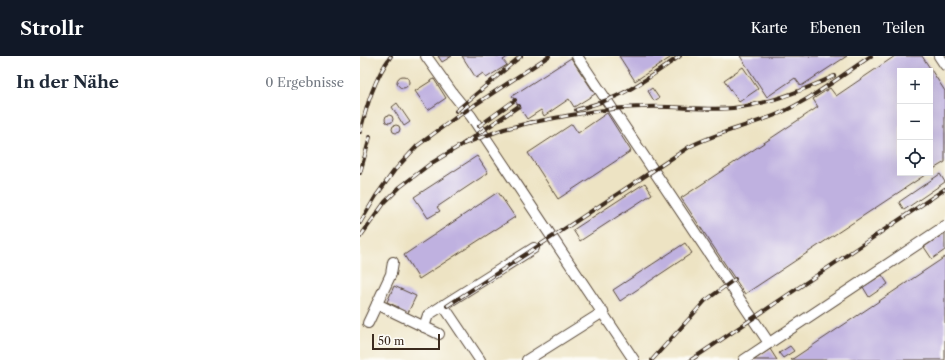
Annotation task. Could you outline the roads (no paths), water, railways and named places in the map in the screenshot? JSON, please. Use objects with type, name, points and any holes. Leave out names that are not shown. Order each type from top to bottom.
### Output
[{"type":"lane","points":[[426,56],[471,116],[634,360]]},
{"type":"lane","points":[[577,56],[769,343]]},
{"type":"lane","points":[[939,56],[945,64]]},
{"type":"lane","points":[[744,360],[945,226]]},
{"type":"lane","points":[[424,327],[428,315],[534,248]]},
{"type":"lane","points":[[368,324],[391,274],[392,262]]},
{"type":"lane","points":[[377,304],[439,334]]},
{"type":"lane","points":[[444,305],[480,360]]},
{"type":"lane","points":[[527,360],[602,312]]},
{"type":"railway","points":[[360,132],[368,102],[380,74],[391,56]]},
{"type":"railway","points":[[456,111],[521,56]]},
{"type":"railway","points":[[360,223],[376,196],[394,171],[417,146],[455,118],[549,56]]},
{"type":"railway","points":[[576,110],[606,101],[623,93],[680,56]]},
{"type":"railway","points":[[447,306],[689,147],[711,137],[767,118],[791,108],[826,87],[871,56]]},
{"type":"railway","points":[[529,123],[614,109],[654,107],[722,109],[746,106],[785,96],[834,76]]},
{"type":"railway","points":[[479,126],[515,100]]},
{"type":"railway","points":[[360,237],[385,202],[400,187],[430,164],[463,144],[519,106]]},
{"type":"railway","points":[[463,144],[504,129],[533,122]]},
{"type":"railway","points":[[360,173],[370,137]]},
{"type":"railway","points":[[691,360],[945,189]]},
{"type":"railway","points":[[652,360],[705,301],[735,279]]}]
